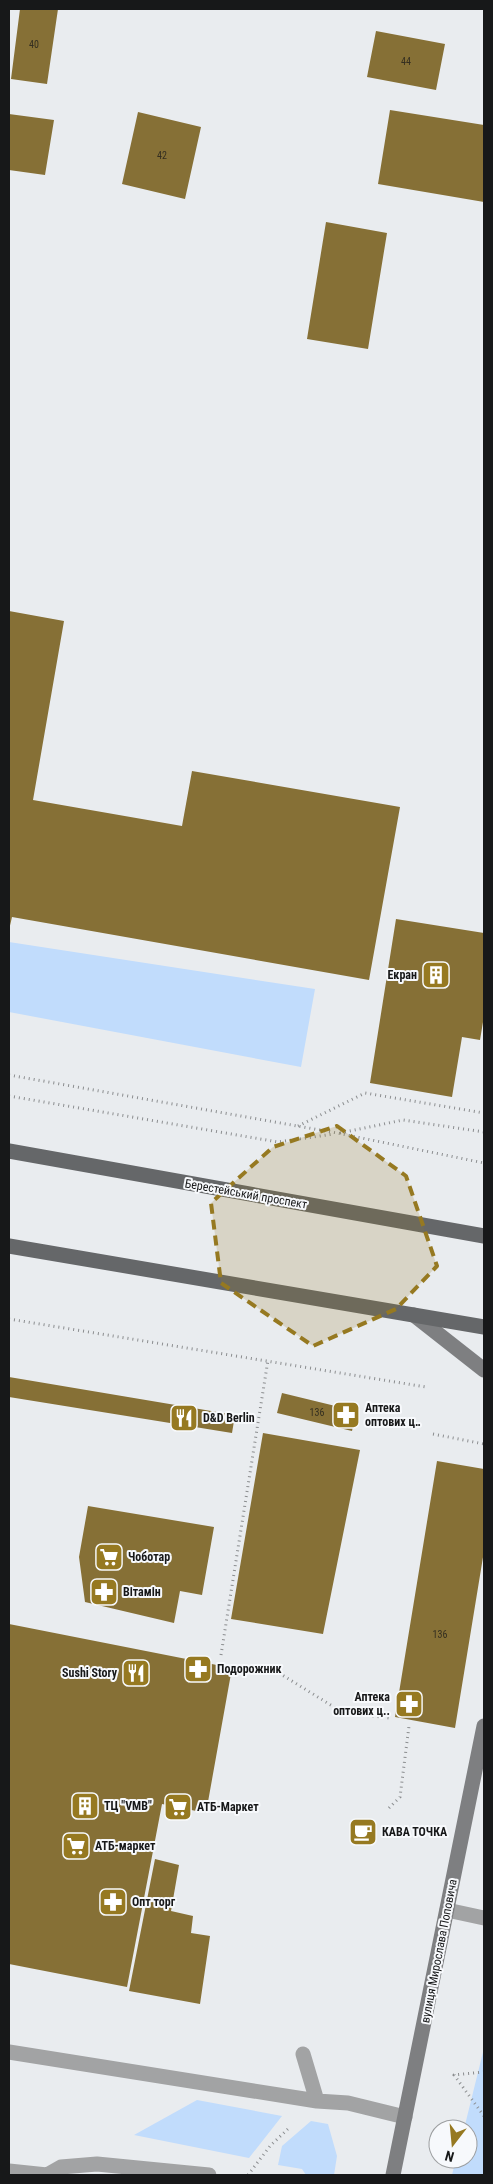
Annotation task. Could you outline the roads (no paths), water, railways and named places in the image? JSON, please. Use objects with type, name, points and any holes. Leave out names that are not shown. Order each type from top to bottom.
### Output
[{"type":"main road","name":"Берестейський проспект","points":[[9,1151],[484,1236]]},
{"type":"main road","points":[[9,1246],[484,1327]]},
{"type":"street","points":[[414,1315],[484,1370]]},
{"type":"street","name":"вулиця Мирослава Поповича","points":[[393,2175],[484,1726]]},
{"type":"lane","points":[[447,1910],[484,1918]]},
{"type":"lane","points":[[9,2052],[317,2101],[348,2103],[405,2117]]},
{"type":"lane","points":[[303,2054],[317,2101]]},
{"type":"lane","points":[[9,2171],[47,2175],[60,2167],[97,2164],[209,2175]]},
{"type":"place","name":"Екран","points":[[436,975]]},
{"type":"place","name":"Аптека оптових ц‥","points":[[346,1415]]},
{"type":"place","name":"D&D Berlin","points":[[184,1418]]},
{"type":"place","name":"Чоботар","points":[[109,1557]]},
{"type":"place","name":"Вітамін","points":[[104,1592]]},
{"type":"place","name":"Подорожник","points":[[198,1669]]},
{"type":"place","name":"Sushi Story","points":[[136,1673]]},
{"type":"place","name":"Аптека оптових ц..","points":[[409,1704]]},
{"type":"place","name":"ТЦ \"VMB\"","points":[[85,1806]]},
{"type":"place","name":"АТБ-Маркет","points":[[178,1807]]},
{"type":"place","name":"КАВА ТОЧКА","points":[[363,1832]]},
{"type":"place","name":"АТБ-маркет","points":[[76,1846]]},
{"type":"place","name":"Опт торг","points":[[113,1902]]}]
